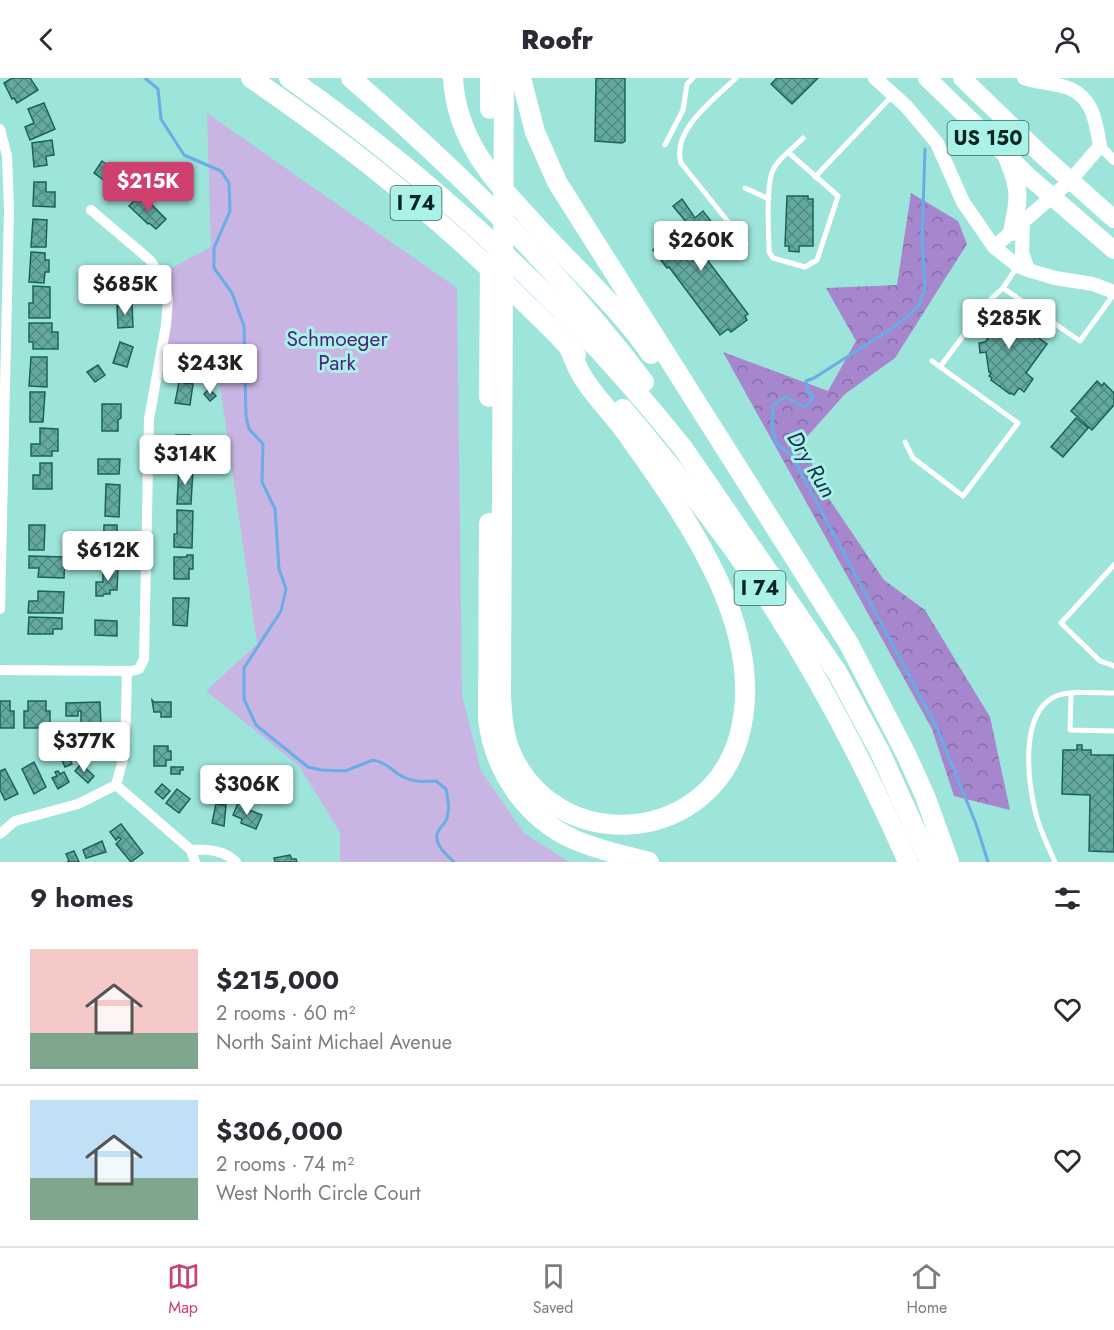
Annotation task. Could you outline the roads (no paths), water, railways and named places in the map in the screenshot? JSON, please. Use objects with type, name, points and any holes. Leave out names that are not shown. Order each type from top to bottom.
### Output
[{"type":"highway","name":"I 74","points":[[251,78],[322,128],[422,208],[494,272],[568,345],[620,405],[690,490],[764,594],[839,719],[876,791],[908,862]]},
{"type":"highway","name":"I 74","points":[[289,78],[384,148],[509,256],[603,353],[683,448],[837,672],[880,752],[930,862]]},
{"type":"highway","points":[[351,78],[462,179],[564,284],[627,359],[668,413],[683,448]]},
{"type":"highway","points":[[453,78],[463,125],[484,168],[610,302],[643,342],[835,620]]},
{"type":"highway","points":[[489,78],[494,138],[501,695],[504,732],[522,773],[540,793],[560,808],[601,824],[647,823],[672,815],[694,802],[725,768],[737,742],[742,718],[744,697],[742,664],[731,613],[704,549],[625,431],[582,376],[568,345]]},
{"type":"highway","points":[[494,138],[504,78]]},
{"type":"highway","points":[[521,78],[538,141],[552,173],[835,620],[868,677],[925,796],[949,862]]},
{"type":"highway","name":"US 150","points":[[927,78],[1051,196],[1114,250]]},
{"type":"highway","name":"US 150","points":[[962,78],[1070,181],[1114,219]]},
{"type":"highway","points":[[1007,155],[1017,181],[1018,227]]},
{"type":"highway","points":[[497,313],[488,688],[488,718],[493,745],[511,785],[544,821],[574,840],[649,862]]},
{"type":"street","points":[[875,78],[906,106],[937,143],[963,202],[994,247],[1023,268],[1055,278],[1093,284],[1114,293]]},
{"type":"street","points":[[1024,78],[1071,89],[1087,101],[1095,115],[1100,146],[1114,160]]},
{"type":"street","points":[[0,129],[5,144],[8,174],[3,282],[0,609]]},
{"type":"street","points":[[994,247],[1070,181],[1100,146]]},
{"type":"street","points":[[0,669],[127,671],[139,669],[144,657],[149,419],[168,302],[164,282],[150,260],[91,210]]},
{"type":"street","points":[[1018,227],[1023,268]]},
{"type":"street","points":[[0,834],[15,821],[78,804],[116,785],[125,752],[127,671]]},
{"type":"street","points":[[116,785],[191,850],[195,862]]},
{"type":"street","points":[[191,850],[207,849],[222,853],[236,862]]},
{"type":"lane","points":[[665,145],[683,110],[687,84],[693,78]]},
{"type":"lane","points":[[736,78],[690,125],[681,141],[679,154],[681,163],[746,244]]},
{"type":"lane","points":[[815,177],[893,94]]},
{"type":"lane","points":[[789,153],[838,196],[817,260],[805,267],[773,258],[769,252],[769,199],[772,172],[776,165],[803,138]]},
{"type":"lane","points":[[745,188],[769,199]]},
{"type":"lane","points":[[940,367],[989,301],[1023,268]]},
{"type":"lane","points":[[1003,288],[1080,341],[1114,293]]},
{"type":"lane","points":[[905,442],[913,458],[963,496],[1018,423],[932,361]]},
{"type":"lane","points":[[1114,565],[1061,622],[1100,661],[1114,666]]},
{"type":"lane","points":[[1055,862],[1036,815],[1029,761],[1030,734],[1036,713],[1054,697],[1071,694],[1114,693]]},
{"type":"lane","points":[[1071,694],[1070,730],[1114,731]]},
{"type":"waterway","points":[[145,78],[158,89],[161,119],[184,155],[221,171],[229,183],[230,211],[214,248],[214,268],[232,293],[244,326],[246,417],[249,429],[263,444],[262,482],[275,509],[279,569],[286,589],[281,611],[244,668],[244,699],[256,725],[308,767],[345,771],[373,760],[384,764],[407,779],[436,781],[446,789],[449,807],[447,818],[437,834],[437,839],[440,848],[454,862]]},
{"type":"waterway","name":"Dry Run","points":[[925,149],[922,240],[925,288],[918,307],[894,327],[806,381],[808,392],[813,396],[805,407],[785,397],[773,405],[772,427],[777,444],[792,456],[938,730],[976,824],[988,862]]},
{"type":"park label","name":"Schmoeger Park","points":[[337,351]]}]
